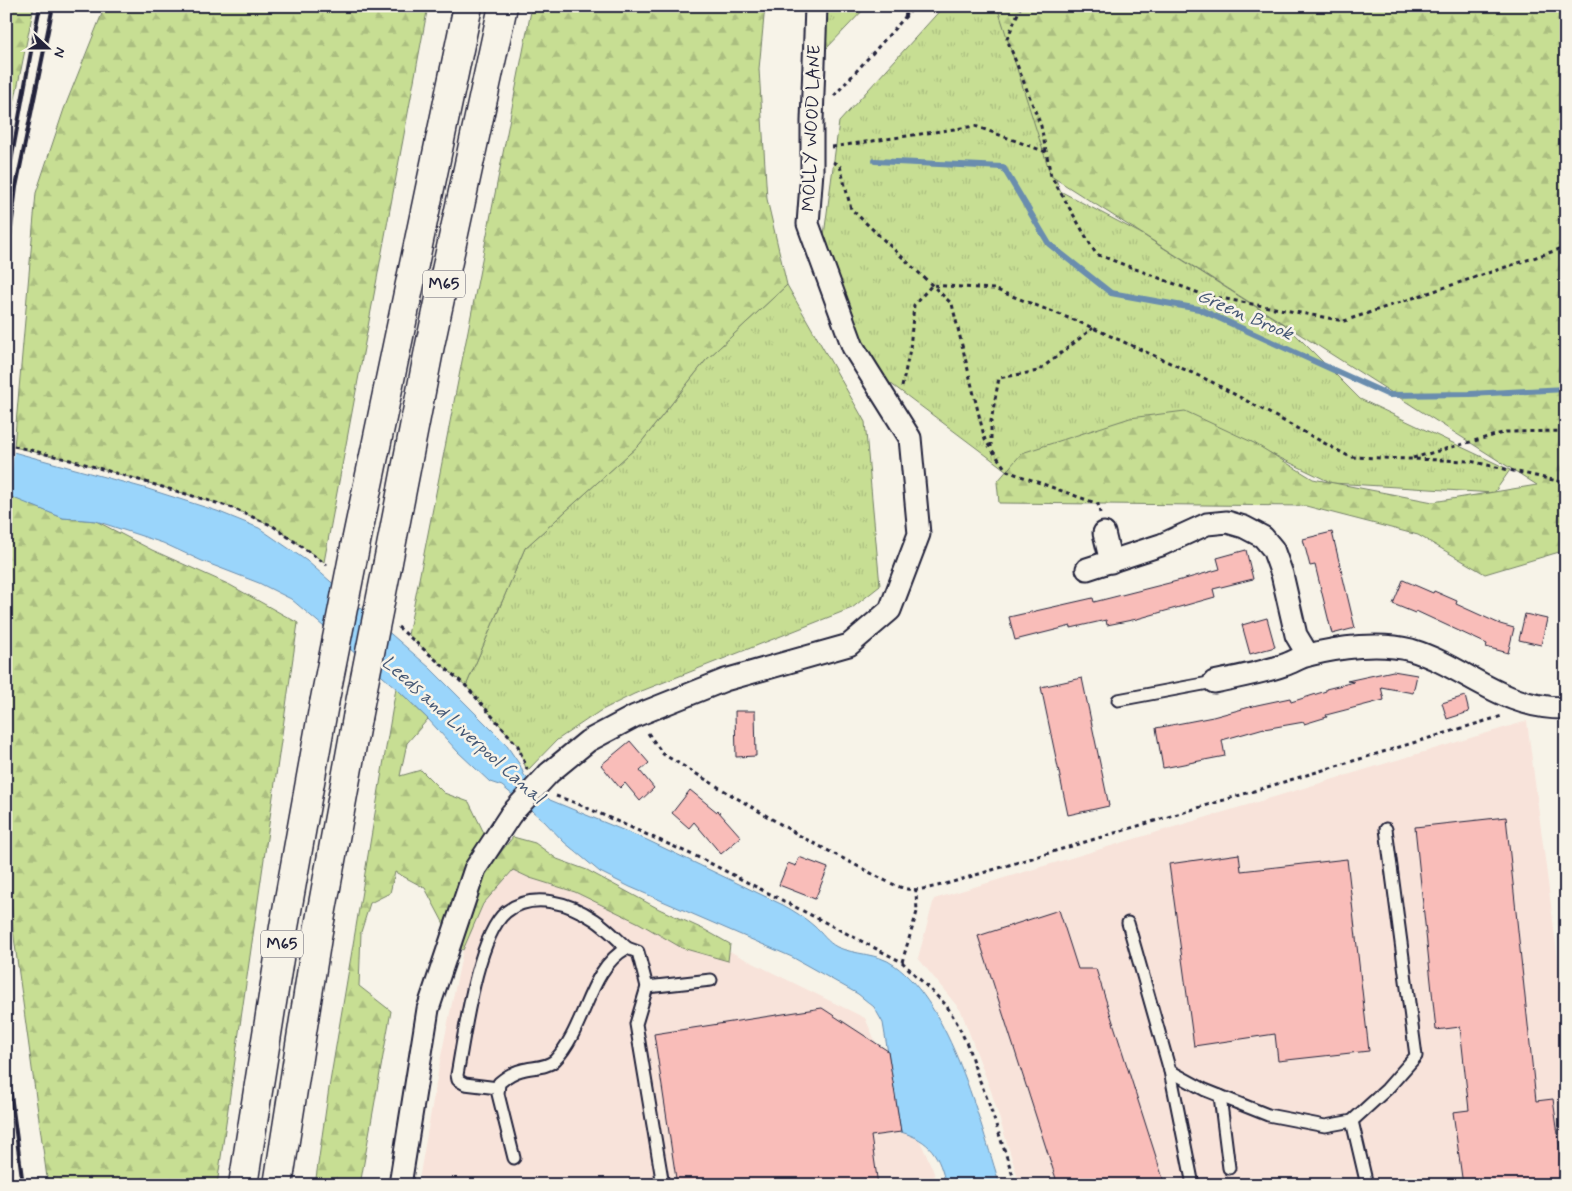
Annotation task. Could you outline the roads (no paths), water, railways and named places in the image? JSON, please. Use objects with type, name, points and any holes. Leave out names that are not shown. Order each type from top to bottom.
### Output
[{"type":"highway","name":"M65","points":[[243,1185],[284,927],[324,704],[468,6]]},
{"type":"highway","name":"M65","points":[[278,1185],[317,937],[357,718],[430,345],[504,6]]},
{"type":"street","name":"MOLLY WOOD LANE","points":[[400,1185],[428,1010],[475,869],[511,814],[549,783],[588,741],[636,716],[725,680],[849,645],[890,610],[919,534],[910,438],[853,347],[808,224],[812,171],[816,6]]},
{"type":"street","points":[[1087,569],[1161,545],[1207,524],[1227,522],[1244,527],[1263,537],[1273,550],[1282,574],[1296,635],[1308,655]]},
{"type":"street","points":[[1104,534],[1110,562]]},
{"type":"street","points":[[1214,682],[1283,665],[1308,655],[1339,648],[1388,646],[1410,650],[1443,663],[1502,696],[1528,704],[1566,708]]},
{"type":"lane","points":[[1118,700],[1214,682]]},
{"type":"lane","points":[[1170,1071],[1205,1090],[1268,1115],[1325,1126],[1352,1121],[1387,1089],[1416,1056],[1386,829]]},
{"type":"lane","points":[[498,1088],[465,1084],[458,1080],[456,1075],[472,994],[484,950],[494,926],[505,913],[517,905],[539,901],[558,902],[596,921],[626,948],[638,952],[646,987],[636,1024],[663,1185]]},
{"type":"lane","points":[[1128,923],[1170,1071],[1193,1185]]},
{"type":"lane","points":[[514,1158],[498,1094],[499,1083],[509,1075],[553,1063],[566,1049],[576,1031],[604,968],[615,955],[626,948]]},
{"type":"lane","points":[[646,987],[712,980]]},
{"type":"lane","points":[[1220,1096],[1229,1168]]},
{"type":"lane","points":[[1352,1121],[1367,1185]]},
{"type":"water","name":"Leeds and Liverpool Canal","points":[[6,450],[148,489],[217,511],[259,528],[307,561],[430,668],[505,743],[520,765],[524,775],[550,800],[647,840],[783,905],[807,920],[830,943],[837,947],[881,958],[894,965],[914,983],[932,1007],[947,1035],[972,1097],[1000,1185],[946,1185],[937,1157],[927,1145],[901,1132],[883,1023],[874,1007],[858,994],[792,957],[630,887],[600,872],[502,786],[490,782],[396,688],[291,599],[259,583],[202,561],[163,543],[96,521],[63,518],[6,495]]},
{"type":"waterway","name":"Green Brook","points":[[875,161],[1003,167],[1049,244],[1111,293],[1199,309],[1389,395],[1470,394],[1566,389]]},
{"type":"railway","points":[[6,189],[40,6]]},
{"type":"railway","points":[[6,270],[16,187],[53,6]]},
{"type":"railway","points":[[6,1057],[23,1185]]}]
